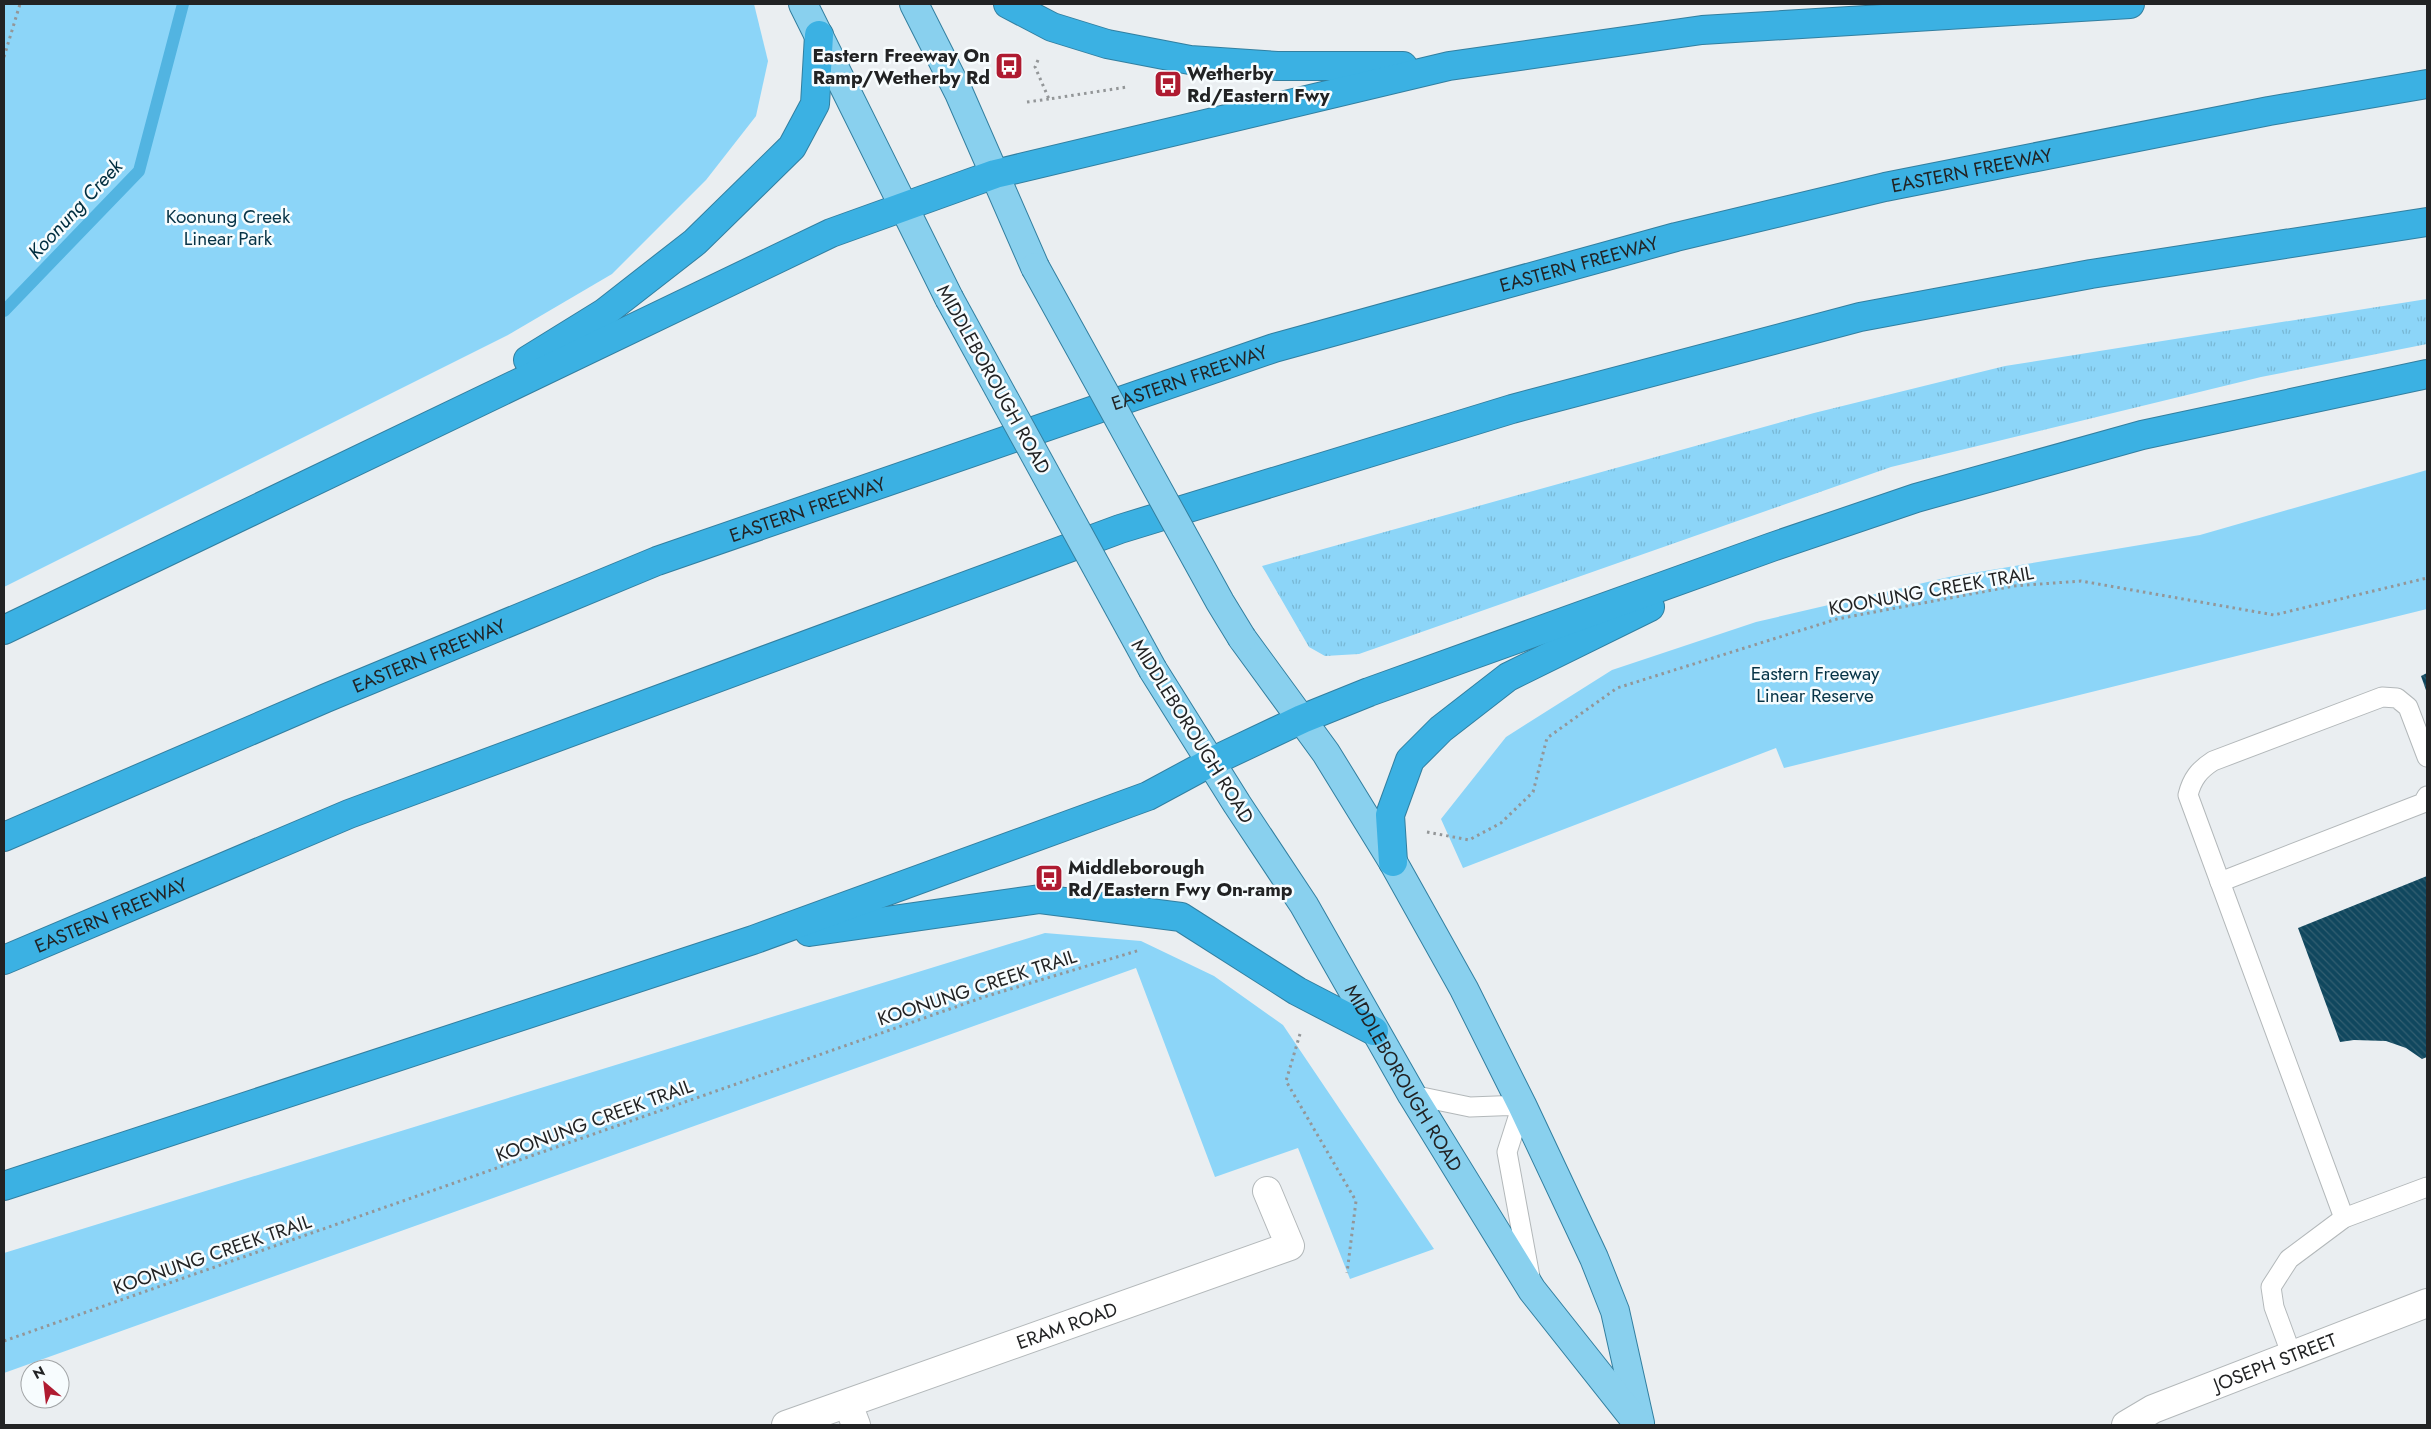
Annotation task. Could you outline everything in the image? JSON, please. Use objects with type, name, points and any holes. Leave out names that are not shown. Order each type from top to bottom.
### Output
[{"type":"highway","points":[[1008,4],[1052,27],[1107,44],[1190,60],[1277,66],[1449,66]]},
{"type":"highway","points":[[4,630],[410,433],[830,233],[995,174],[1449,66],[1702,30],[2130,4]]},
{"type":"highway","points":[[410,433],[604,313],[695,242],[792,146],[815,104],[818,35]]},
{"type":"highway","name":"EASTERN FREEWAY","points":[[4,837],[326,698],[657,561],[1274,348],[1676,237],[1885,187],[2269,111],[2427,84]]},
{"type":"highway","name":"EASTERN FREEWAY","points":[[4,960],[349,814],[1110,532],[1512,409],[1860,318],[2091,274],[2427,222]]},
{"type":"highway","points":[[4,1186],[753,940],[1148,796],[1211,762],[1302,719],[1369,692],[1772,547],[1916,498],[2142,435],[2427,374]]},
{"type":"highway","points":[[1393,862],[1390,815],[1410,760],[1441,730],[1508,677],[1772,547]]},
{"type":"highway","points":[[753,940],[1040,899],[1181,916],[1297,991],[1374,1031]]},
{"type":"main road","name":"MIDDLEBOROUGH ROAD","points":[[803,4],[949,298],[1153,670],[1304,904],[1374,1031],[1532,1290],[1640,1425]]},
{"type":"main road","name":"MIDDLEBOROUGH ROAD","points":[[914,4],[959,93],[1035,267],[1220,602],[1242,638],[1326,753],[1393,862],[1464,989],[1522,1105],[1594,1258],[1615,1311],[1640,1425]]},
{"type":"street","name":"ERAM ROAD","points":[[786,1425],[852,1414],[1290,1246],[1267,1191]]},
{"type":"street","name":"JOSEPH STREET","points":[[2126,1425],[2153,1409],[2427,1304]]},
{"type":"lane","points":[[2344,1218],[2188,795],[2191,783],[2202,769],[2213,761],[2382,697],[2397,698],[2408,707],[2427,758]]},
{"type":"lane","points":[[2220,882],[2423,803],[2427,796]]},
{"type":"lane","points":[[1412,1095],[1470,1107],[1522,1105],[1507,1152],[1532,1290]]},
{"type":"lane","points":[[2292,1356],[2274,1307],[2271,1287],[2289,1259],[2344,1218],[2427,1187]]},
{"type":"path","points":[[4,57],[20,4]]},
{"type":"path","points":[[1042,52],[1035,67],[1049,99]]},
{"type":"path","points":[[1027,102],[1132,86]]},
{"type":"path","name":"KOONUNG CREEK TRAIL","points":[[1420,831],[1469,840],[1501,824],[1533,792],[1547,738],[1617,688],[1837,619],[2014,586],[2081,581],[2274,615],[2427,578]]},
{"type":"path","name":"KOONUNG CREEK TRAIL","points":[[4,1341],[984,997],[1143,950]]},
{"type":"path","points":[[1300,1034],[1286,1081],[1356,1201],[1347,1273]]},
{"type":"green space","name":"Koonung Creek Linear Park","points":[[4,4],[754,4],[768,61],[756,116],[706,180],[612,274],[508,335],[4,587]]},
{"type":"green space","points":[[2427,299],[2427,344],[2261,377],[1891,467],[1359,654],[1325,656],[1309,647],[1262,566],[1814,413],[2005,366]]},
{"type":"green space","name":"Eastern Freeway Linear Reserve","points":[[2427,470],[2427,609],[1784,768],[1776,748],[1463,868],[1441,819],[1506,737],[1612,670],[1756,622],[1949,577],[2200,535]]},
{"type":"green space","points":[[1045,933],[1141,941],[1214,976],[1283,1025],[1434,1249],[1350,1279],[1298,1148],[1215,1177],[1136,968],[43,1359],[20,1359],[20,1367],[4,1373],[4,1253]]},
{"type":"building","points":[[2427,673],[2427,693],[2421,676]]},
{"type":"building","points":[[2427,876],[2427,1057],[2422,1059],[2406,1048],[2386,1041],[2354,1040],[2340,1042],[2298,928]]},
{"type":"waterway","name":"Koonung Creek","points":[[4,311],[139,171],[183,4]]},
{"type":"place","name":"Eastern Freeway On Ramp/Wetherby Rd","points":[[1009,66]]},
{"type":"place","name":"Wetherby Rd/Eastern Fwy","points":[[1168,84]]},
{"type":"place","name":"Middleborough Rd/Eastern Fwy On-ramp","points":[[1049,878]]}]
